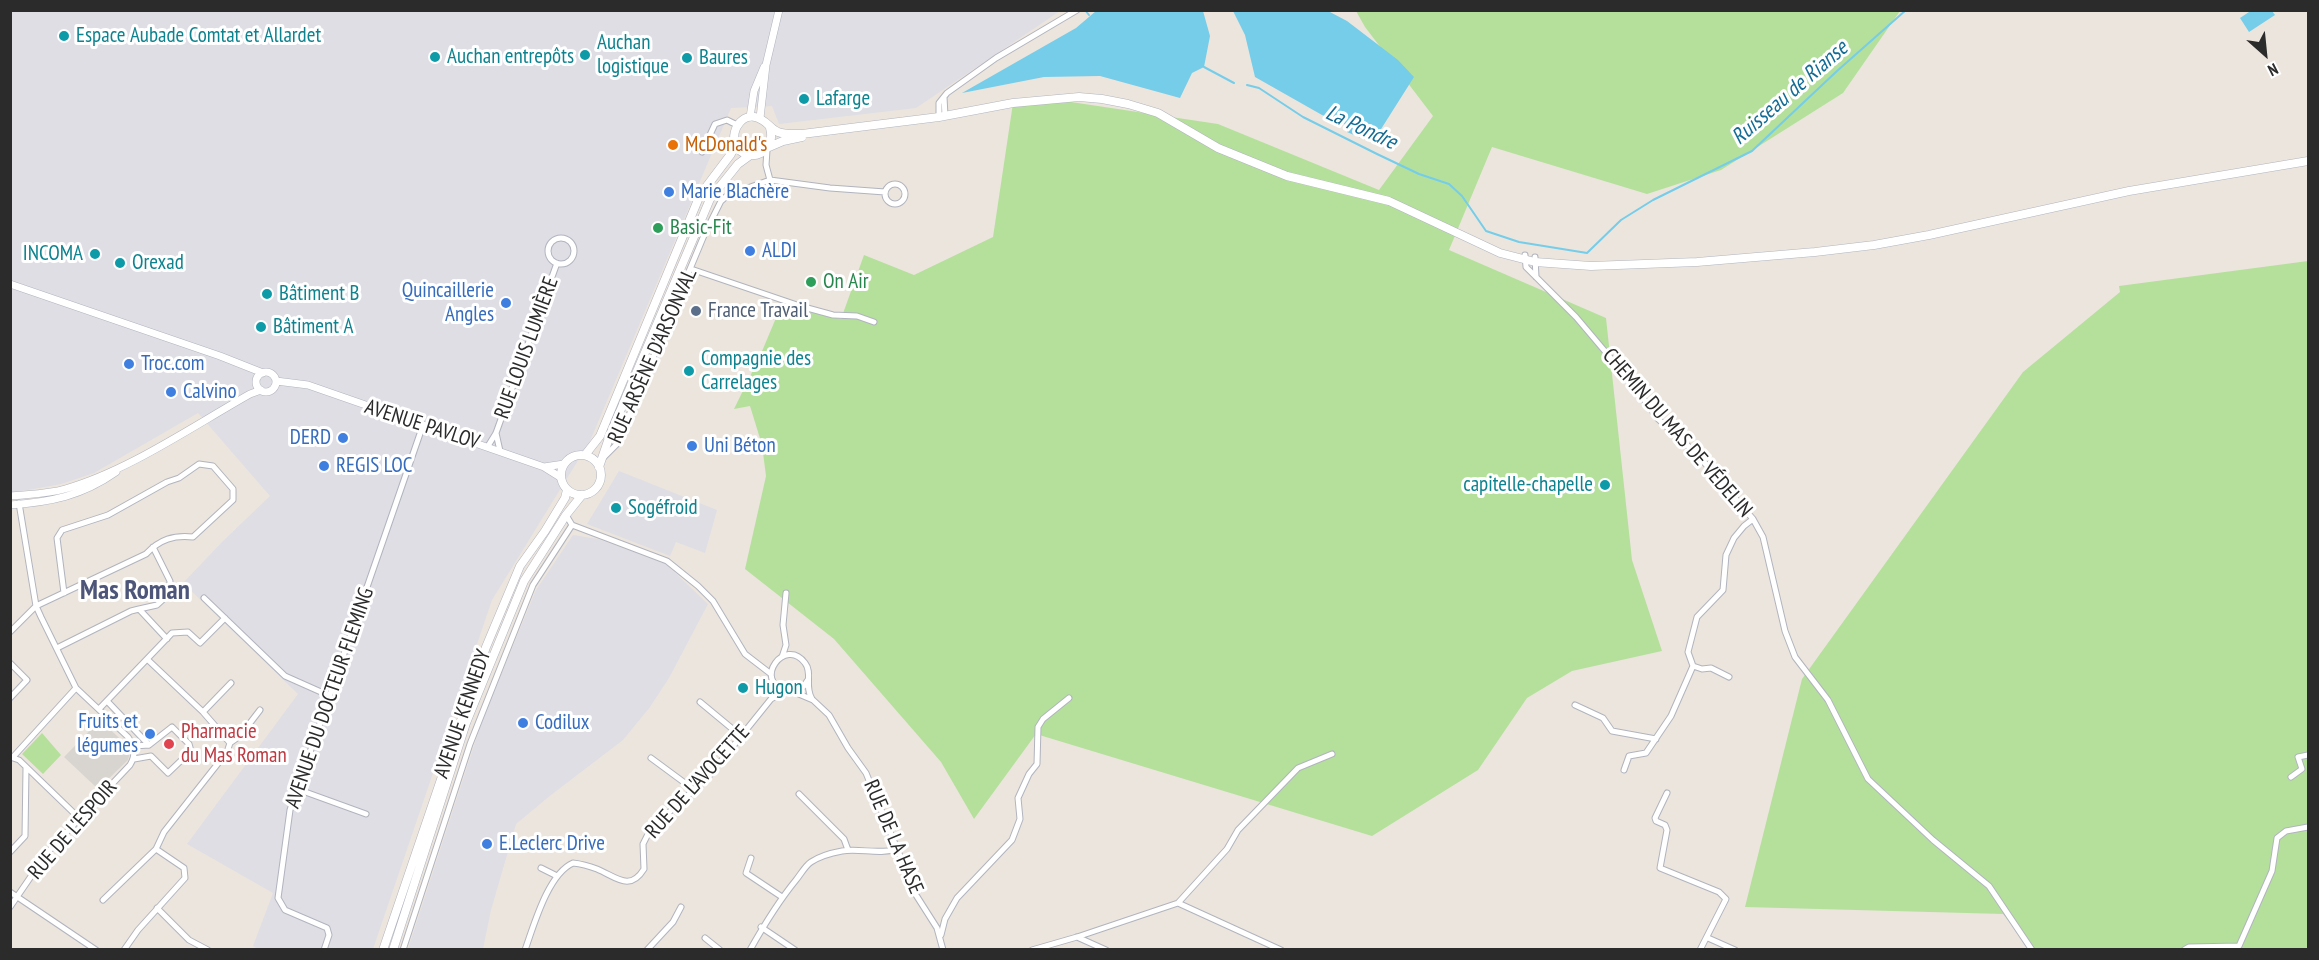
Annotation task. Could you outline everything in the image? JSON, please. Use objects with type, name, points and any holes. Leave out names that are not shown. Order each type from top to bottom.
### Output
[{"type":"main road","points":[[770,128],[789,134],[814,132],[942,116],[1012,104],[1079,97],[1128,104],[1158,113],[1208,143],[1241,159],[1287,176],[1389,201],[1500,253],[1573,265],[1622,266],[1697,262],[1874,245],[2129,191],[2308,162]]},
{"type":"main road","points":[[753,156],[743,154],[735,145],[733,133],[737,125],[750,117],[760,118],[770,128],[772,134],[768,148]]},
{"type":"main road","points":[[600,467],[596,461],[585,455],[573,456],[564,464],[560,477],[567,490],[582,495],[588,494],[598,486],[601,480],[600,467],[610,435],[710,199],[738,164],[768,148],[814,132]]},
{"type":"main road","points":[[585,455],[600,436],[700,195],[730,156],[735,145]]},
{"type":"main road","name":"AVENUE KENNEDY","points":[[383,950],[486,647],[520,566],[545,531],[565,498],[567,490]]},
{"type":"main road","name":"AVENUE KENNEDY","points":[[393,950],[471,712],[524,581],[566,515],[582,495]]},
{"type":"street","points":[[760,118],[766,65],[779,10]]},
{"type":"street","points":[[942,116],[939,103],[944,96],[996,58],[1077,10]]},
{"type":"street","points":[[750,117],[756,84],[766,65]]},
{"type":"street","points":[[702,152],[715,124],[727,120],[737,125]]},
{"type":"street","points":[[768,148],[766,165],[770,180]]},
{"type":"street","points":[[753,156],[766,165]]},
{"type":"street","name":"RUE ARSÈNE D'ARSONVAL","points":[[603,458],[617,444],[705,233],[721,201],[728,195],[770,180],[885,192]]},
{"type":"street","points":[[565,238],[572,245],[573,255],[567,262],[557,263],[550,258],[548,249],[552,241],[565,238]]},
{"type":"street","name":"CHEMIN DU MAS DE VÉDELIN","points":[[1525,257],[1526,267],[1536,279],[1576,317],[1636,388],[1658,419],[1697,454],[1753,519],[1763,537],[1785,631],[1796,657],[1828,700],[1868,779],[1933,840],[1989,886],[2032,950]]},
{"type":"street","points":[[1535,260],[1536,279]]},
{"type":"street","name":"RUE LOUIS LUMIÈRE","points":[[488,446],[496,433],[557,263]]},
{"type":"street","points":[[691,269],[800,306],[833,315],[857,316],[874,322]]},
{"type":"street","points":[[10,284],[250,367],[259,377],[261,390]]},
{"type":"street","points":[[250,394],[259,377],[271,374],[275,384]]},
{"type":"street","name":"AVENUE PAVLOV","points":[[133,460],[250,394],[261,390],[267,392],[275,384],[300,384],[544,466],[560,477]]},
{"type":"street","name":"AVENUE DU DOCTEUR FLEMING","points":[[324,950],[329,935],[327,928],[285,909],[279,898],[290,810],[423,425]]},
{"type":"street","name":"RUE LOUIS LUMIÈRE","points":[[496,433],[501,451]]},
{"type":"street","points":[[133,460],[87,482],[63,490],[14,496],[19,505],[36,606],[76,688],[128,737],[134,753]]},
{"type":"street","points":[[10,506],[56,500],[73,495],[106,478],[133,460]]},
{"type":"street","points":[[10,632],[36,606],[64,593],[146,554],[153,547],[176,535],[194,537],[233,500],[233,489],[213,466],[199,464],[179,478],[167,482],[108,515],[62,530],[57,538],[64,593]]},
{"type":"street","name":"AVENUE PAVLOV","points":[[544,466],[564,464]]},
{"type":"street","points":[[566,515],[572,525],[667,561],[698,586],[713,601],[745,654],[771,674],[775,688],[771,699]]},
{"type":"street","points":[[1624,770],[1629,756],[1644,755],[1671,716],[1693,666],[1688,652],[1697,617],[1723,590],[1726,555],[1734,538],[1753,519]]},
{"type":"street","points":[[403,950],[470,744],[533,585],[572,525]]},
{"type":"street","points":[[57,648],[131,611],[157,605],[169,594],[170,582],[153,547]]},
{"type":"street","points":[[786,593],[783,625],[786,645],[792,655],[805,662],[808,674],[807,691],[813,700]]},
{"type":"street","points":[[204,598],[285,676],[330,696]]},
{"type":"street","points":[[139,609],[167,639]]},
{"type":"street","points":[[99,710],[172,633],[188,632],[200,643],[225,618]]},
{"type":"street","points":[[782,657],[786,645]]},
{"type":"street","points":[[771,674],[774,664],[782,657],[792,655]]},
{"type":"street","points":[[147,659],[203,712],[230,743]]},
{"type":"street","points":[[10,663],[27,680],[10,698]]},
{"type":"street","points":[[758,664],[774,664]]},
{"type":"street","points":[[1693,666],[1702,669],[1711,668],[1729,677]]},
{"type":"street","points":[[794,692],[804,686],[807,681]]},
{"type":"street","points":[[203,712],[231,683]]},
{"type":"street","points":[[774,683],[784,691],[794,692],[813,700]]},
{"type":"street","points":[[76,688],[12,757],[19,760],[80,818]]},
{"type":"street","points":[[771,699],[784,691]]},
{"type":"street","points":[[940,936],[945,920],[957,898],[1012,840],[1020,819],[1018,798],[1029,774],[1037,764],[1038,727],[1043,719],[1069,698]]},
{"type":"street","name":"RUE DE L'AVOCETTE","points":[[557,876],[562,869],[573,863],[597,869],[624,882],[631,882],[637,878],[644,869],[643,844],[647,836],[709,776],[771,699]]},
{"type":"street","name":"RUE DE LA HASE","points":[[813,700],[829,715],[866,773],[916,895],[940,936],[943,950]]},
{"type":"street","points":[[107,701],[149,744]]},
{"type":"street","points":[[700,702],[741,735]]},
{"type":"street","points":[[1575,705],[1603,718],[1612,731],[1656,739]]},
{"type":"street","points":[[103,900],[156,849],[164,832],[227,752],[230,743],[240,736],[260,711]]},
{"type":"street","points":[[172,726],[189,744],[191,751],[168,773],[151,756],[134,753],[172,726]]},
{"type":"street","name":"RUE DE L'ESPOIR","points":[[10,907],[47,853],[80,818],[134,753]]},
{"type":"street","points":[[1032,950],[1077,938],[1178,903],[1227,849],[1238,830],[1298,768],[1332,754]]},
{"type":"street","points":[[2290,777],[2302,769],[2298,757],[2308,755]]},
{"type":"street","points":[[651,758],[693,789]]},
{"type":"street","points":[[10,852],[26,836],[26,768]]},
{"type":"street","points":[[297,789],[366,814]]},
{"type":"street","points":[[1667,793],[1655,818],[1656,821],[1665,825],[1667,830],[1660,868],[1719,892],[1726,899],[1700,950]]},
{"type":"street","points":[[799,794],[844,839],[848,850]]},
{"type":"street","points":[[2184,950],[2189,947],[2240,946],[2272,871],[2277,838],[2286,831],[2308,827]]},
{"type":"street","points":[[124,950],[138,930],[185,878],[184,868],[156,849]]},
{"type":"street","points":[[750,950],[761,927],[810,863],[826,855],[848,850],[874,852],[897,849]]},
{"type":"street","points":[[751,858],[746,873],[782,897]]},
{"type":"street","points":[[525,950],[534,924],[557,876],[541,868]]},
{"type":"street","points":[[10,892],[96,950]]},
{"type":"street","points":[[1178,903],[1281,950]]},
{"type":"street","points":[[647,950],[673,922],[681,907]]},
{"type":"street","points":[[158,908],[189,940],[208,950]]},
{"type":"street","points":[[761,927],[795,950]]},
{"type":"street","points":[[705,938],[720,950]]},
{"type":"street","points":[[1077,938],[1106,950]]},
{"type":"street","points":[[1708,938],[1735,950]]},
{"type":"shaded area","points":[[11,11],[1060,11],[916,108],[779,124],[772,106],[731,108],[590,441],[492,600],[373,949],[258,949],[253,946],[273,893],[187,844],[298,694],[183,583],[270,496],[198,413],[94,473],[61,484],[11,493]]},
{"type":"shaded area","points":[[619,471],[717,510],[705,553],[676,542],[670,556],[587,524]]},
{"type":"shaded area","points":[[573,535],[598,539],[666,564],[708,604],[669,678],[650,707],[623,740],[516,824],[491,910],[483,949],[408,949],[482,721],[536,590]]},
{"type":"shaded area","points":[[100,720],[129,747],[130,753],[128,760],[98,789],[64,757]]},
{"type":"green space","points":[[1356,11],[1900,11],[1843,93],[1721,170],[1647,194],[1492,147],[1449,250],[1606,318],[1632,560],[1662,651],[1572,671],[1527,698],[1478,770],[1372,836],[1036,734],[974,819],[941,762],[834,639],[745,569],[766,476],[762,445],[750,406],[734,409],[781,306],[841,319],[864,255],[914,275],[993,237],[1013,103],[1071,102],[1218,124],[1379,190],[1433,116],[1365,27]]},
{"type":"green space","points":[[2308,261],[2308,949],[2031,949],[2003,914],[1745,907],[1802,679],[2023,372],[2120,292],[2119,286]]},
{"type":"green space","points":[[42,733],[61,755],[43,774],[22,754]]},
{"type":"water","points":[[2252,10],[2272,11],[2275,15],[2249,32],[2240,18]]},
{"type":"water","points":[[1096,11],[1203,11],[1210,36],[1204,67],[1192,73],[1180,98],[1100,76],[1044,77],[962,93],[1076,28]]},
{"type":"water","points":[[1233,11],[1328,11],[1347,21],[1398,60],[1414,77],[1376,137],[1375,144],[1347,132],[1349,126],[1322,115],[1255,77],[1245,35]]},
{"type":"waterway","name":"La Pondre","points":[[1085,10],[1089,15]]},
{"type":"waterway","name":"Ruisseau de Rianse","points":[[1247,85],[1259,88],[1303,117],[1377,154],[1419,174],[1449,184],[1462,196],[1486,231],[1519,242],[1587,253],[1621,220],[1653,200],[1752,151],[1906,10]]},
{"type":"waterway","name":"La Pondre","points":[[1204,67],[1234,83]]},
{"type":"place","name":"Espace Aubade Comtat et Allardet","points":[[64,36]]},
{"type":"place","name":"Auchan logistique","points":[[585,55]]},
{"type":"place","name":"Auchan entrepôts","points":[[435,57]]},
{"type":"place","name":"Baures","points":[[687,58]]},
{"type":"place","name":"Lafarge","points":[[804,99]]},
{"type":"place","name":"McDonald's","points":[[673,145]]},
{"type":"place","name":"Marie Blachère","points":[[669,192]]},
{"type":"place","name":"Basic-Fit","points":[[658,228]]},
{"type":"place","name":"ALDI","points":[[750,251]]},
{"type":"place","name":"INCOMA","points":[[95,254]]},
{"type":"place","name":"Orexad","points":[[120,263]]},
{"type":"place","name":"On Air","points":[[811,282]]},
{"type":"place","name":"Bâtiment B","points":[[267,294]]},
{"type":"place","name":"Quincaillerie Angles","points":[[506,303]]},
{"type":"place","name":"France Travail","points":[[696,311]]},
{"type":"place","name":"Bâtiment A","points":[[261,327]]},
{"type":"place","name":"Troc.com","points":[[129,364]]},
{"type":"place","name":"Compagnie des Carrelages","points":[[689,371]]},
{"type":"place","name":"Calvino","points":[[171,392]]},
{"type":"place","name":"DERD","points":[[343,438]]},
{"type":"place","name":"Uni Béton","points":[[692,446]]},
{"type":"place","name":"REGIS LOC","points":[[324,466]]},
{"type":"place","name":"capitelle-chapelle","points":[[1605,485]]},
{"type":"place","name":"Sogéfroid","points":[[616,508]]},
{"type":"place","name":"Hugon","points":[[743,688]]},
{"type":"place","name":"Codilux","points":[[523,723]]},
{"type":"place","name":"Fruits et légumes","points":[[150,734]]},
{"type":"place","name":"Pharmacie du Mas Roman","points":[[169,744]]},
{"type":"place","name":"E.Leclerc Drive","points":[[487,844]]},
{"type":"district","name":"Mas Roman","points":[[135,591]]}]
